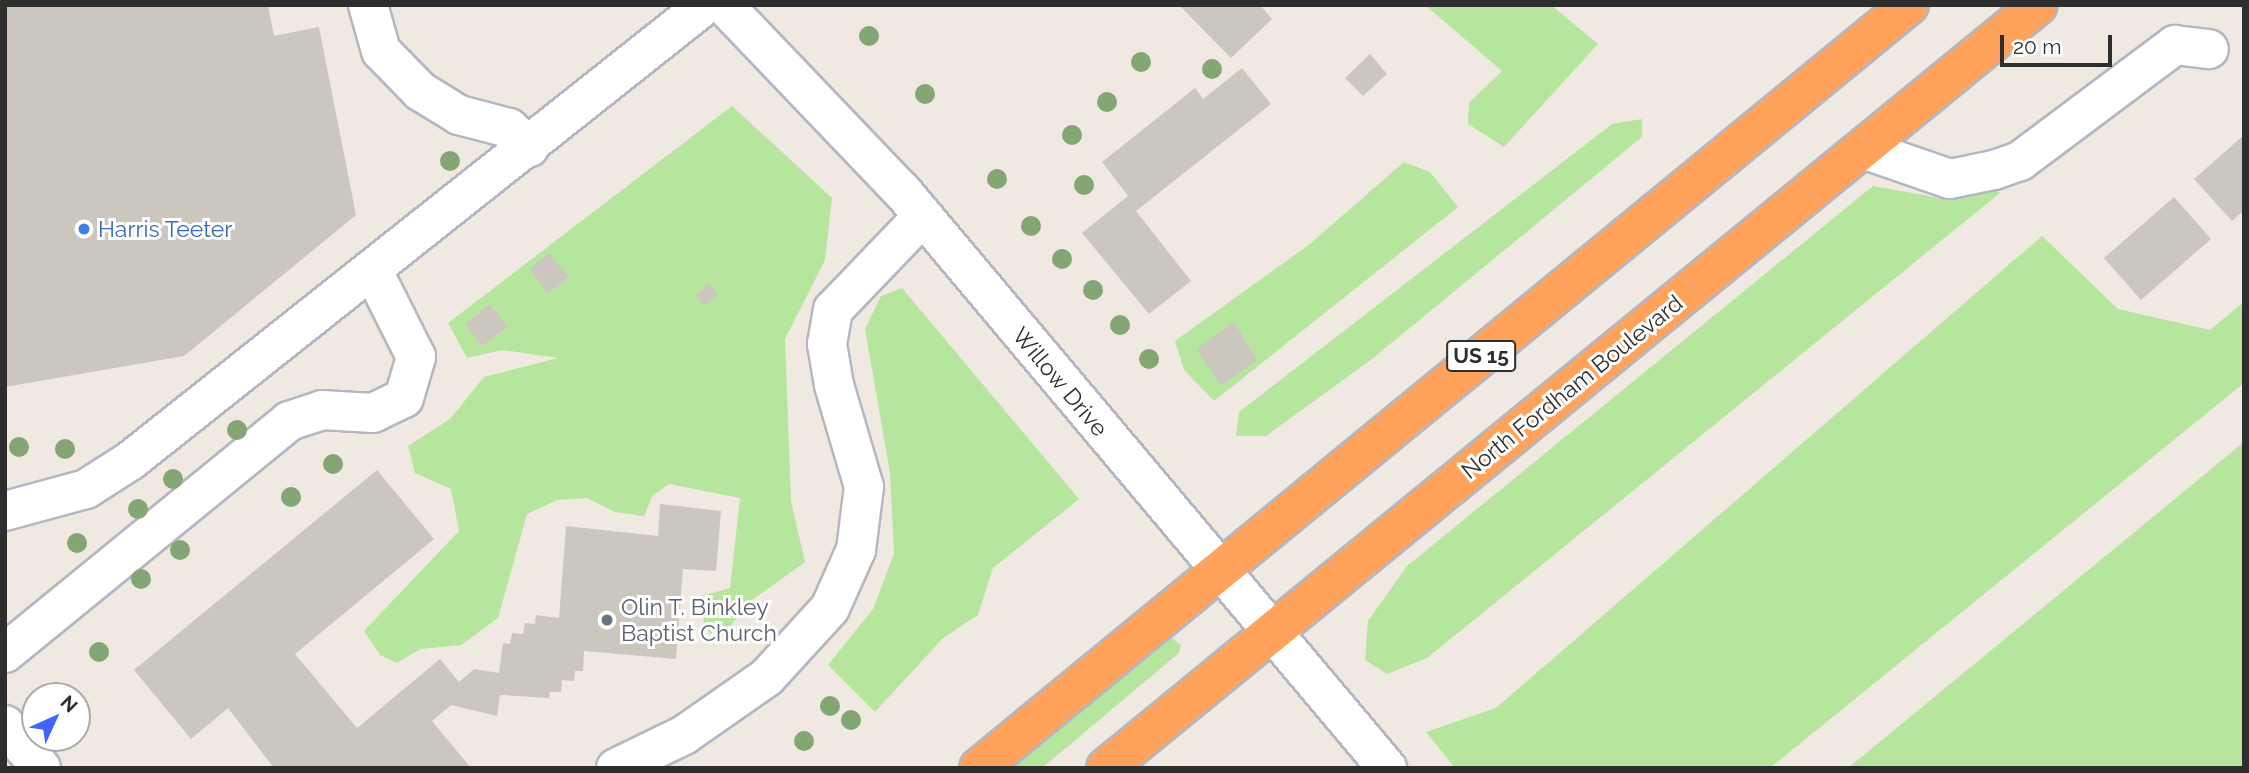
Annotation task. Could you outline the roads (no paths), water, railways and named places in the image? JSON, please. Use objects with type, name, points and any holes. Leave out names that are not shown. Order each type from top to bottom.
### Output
[{"type":"highway","name":"US 15","points":[[979,768],[1909,5]]},
{"type":"highway","name":"North Fordham Boulevard","points":[[1106,768],[2038,5]]},
{"type":"street","points":[[368,5],[382,51],[433,101],[509,128],[530,147]]},
{"type":"street","points":[[5,511],[59,499],[108,476],[374,273],[705,5]]},
{"type":"street","name":"Willow Drive","points":[[724,5],[923,216],[1387,768]]},
{"type":"street","points":[[1863,149],[1950,178],[1994,170],[2020,161],[2175,45],[2209,49]]},
{"type":"street","points":[[616,768],[684,735],[767,677],[830,608],[856,550],[864,487],[834,385],[827,344],[833,310],[923,216]]},
{"type":"street","points":[[5,653],[289,421],[322,410],[373,413],[404,398],[416,358],[374,273]]},
{"type":"street","points":[[5,725],[41,768]]},
{"type":"place","name":"Harris Teeter","points":[[84,229]]},
{"type":"place","name":"Olin T. Binkley Baptist Church","points":[[607,620]]}]
